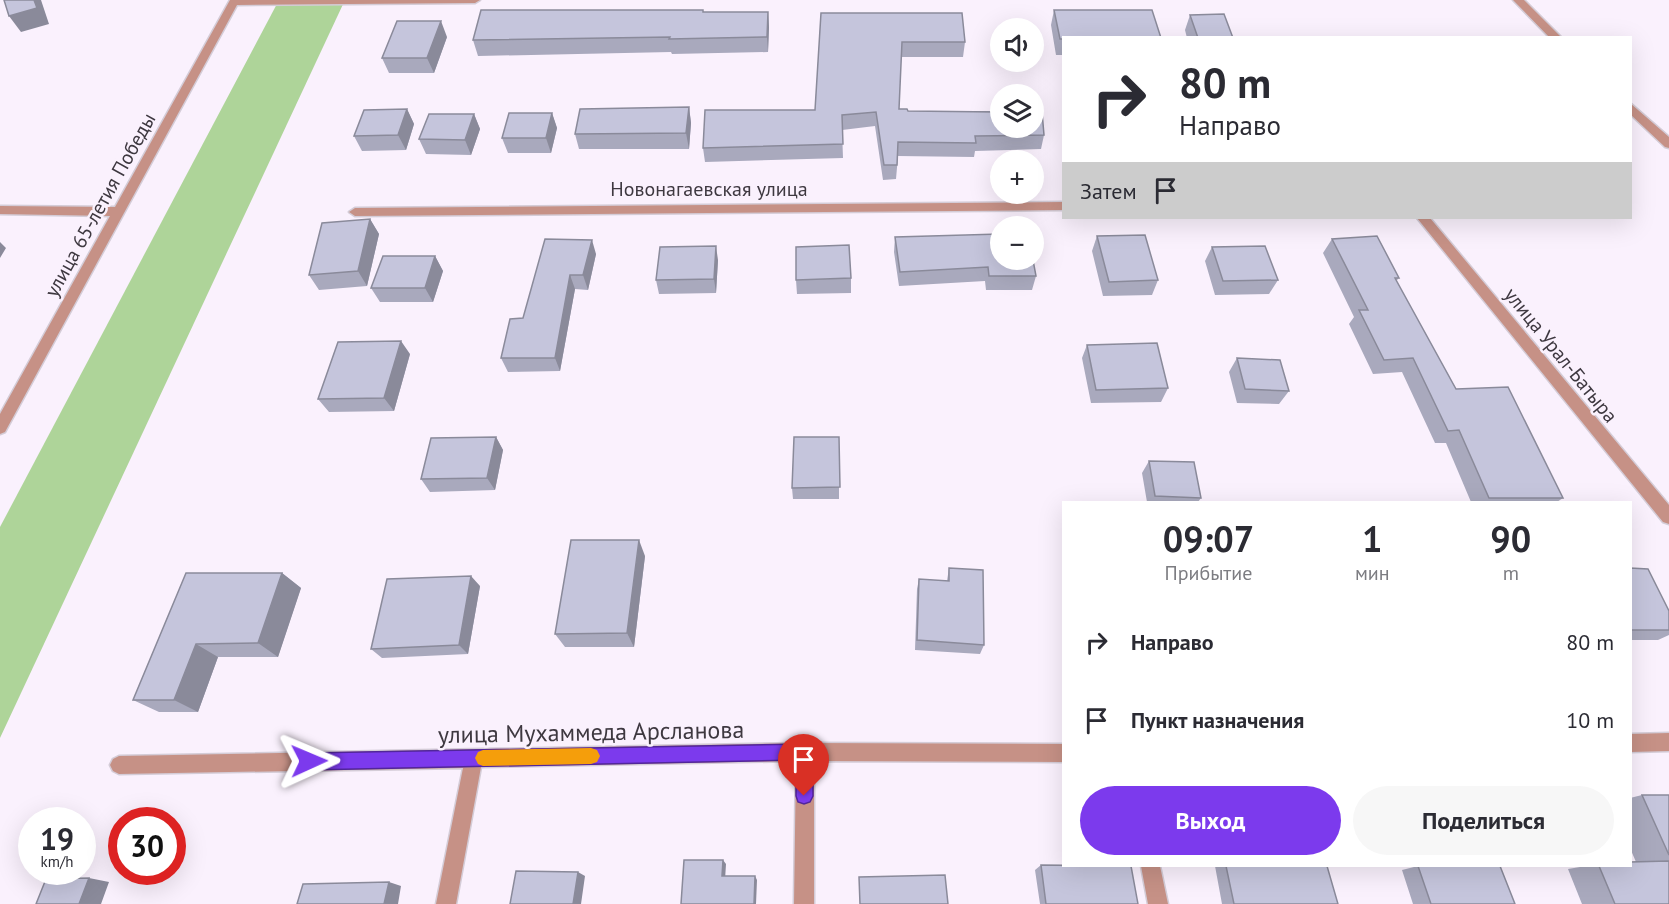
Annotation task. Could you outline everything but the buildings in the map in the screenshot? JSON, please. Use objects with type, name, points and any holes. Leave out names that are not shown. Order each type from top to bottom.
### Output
[{"type":"street","points":[[234,1],[475,0]]},
{"type":"street","points":[[1518,0],[1555,36]]},
{"type":"street","name":"улица 65-летия Победы","points":[[0,428],[234,1]]},
{"type":"street","points":[[1632,109],[1669,144]]},
{"type":"street","name":"Новонагаевская улица","points":[[355,212],[1062,206]]},
{"type":"street","points":[[0,210],[118,212]]},
{"type":"street","name":"улица Урал-Батыра","points":[[1424,219],[1669,517]]},
{"type":"street","points":[[1632,743],[1669,742]]},
{"type":"street","points":[[804,904],[805,752]]},
{"type":"street","name":"улица Мухаммеда Арсланова","points":[[119,765],[805,752],[1062,753]]},
{"type":"street","points":[[446,904],[474,758]]},
{"type":"street","points":[[1151,867],[1158,904]]},
{"type":"green space","points":[[279,0],[345,0],[0,738],[0,527]]},
{"type":"slow traffic","points":[[483,758],[591,756]]},
{"type":"route","points":[[309,761],[805,752],[804,796]]}]
